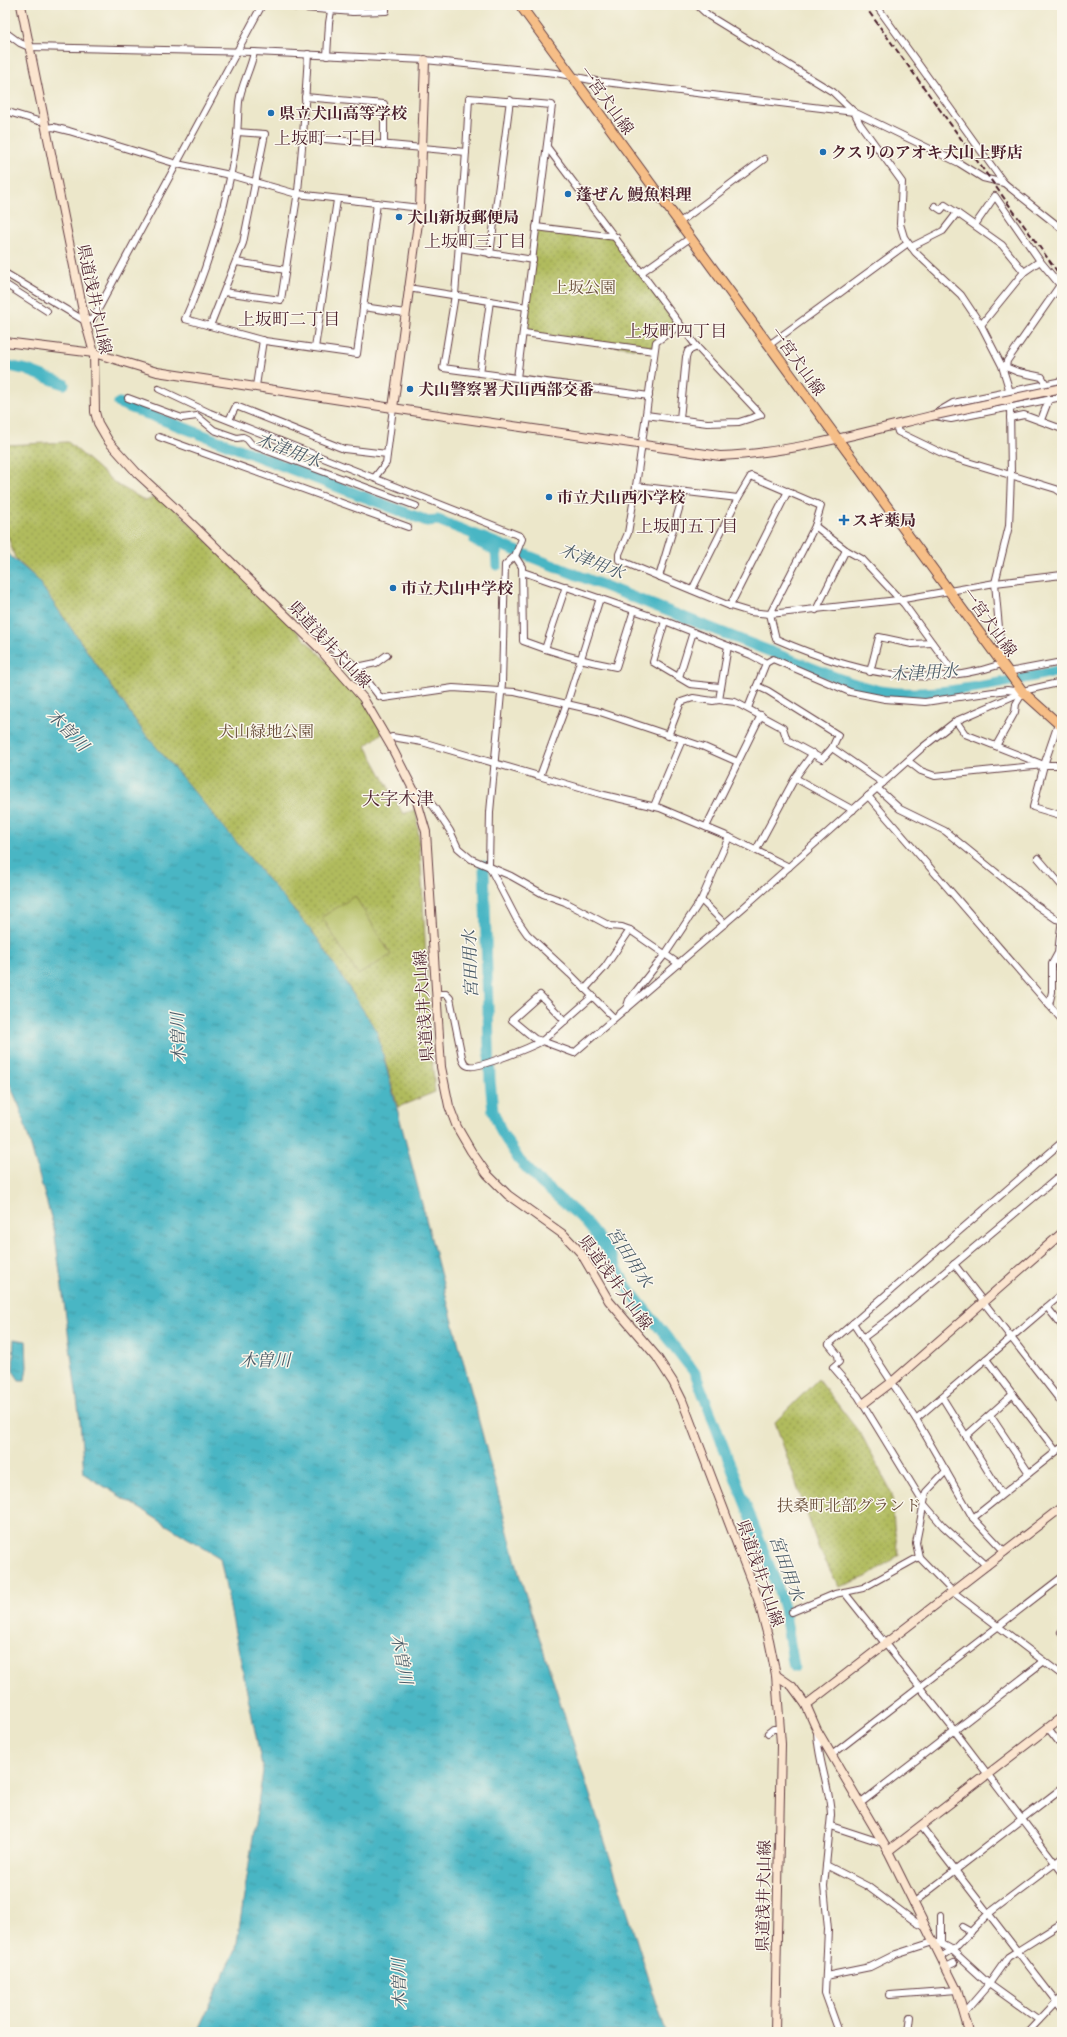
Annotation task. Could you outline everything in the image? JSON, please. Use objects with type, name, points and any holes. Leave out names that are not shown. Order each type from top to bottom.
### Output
[{"type":"main road","name":"一宮犬山線","points":[[520,5],[996,656],[1023,692],[1060,726]]},
{"type":"street","name":"県道浅井犬山線","points":[[21,5],[85,321],[94,353],[95,412],[98,423],[109,442],[137,473],[182,514],[318,648],[363,698],[387,739],[414,792],[422,813],[426,832],[436,994],[444,1087],[448,1106],[457,1127],[470,1151],[487,1174],[508,1195],[564,1235],[581,1253],[609,1301],[657,1357],[673,1382],[696,1437],[758,1599],[769,1640],[776,1675],[780,1729],[775,2032]]},
{"type":"street","points":[[5,273],[85,321],[93,319],[262,5]]},
{"type":"street","points":[[289,5],[293,7],[354,8],[386,11],[386,5]]},
{"type":"street","points":[[697,5],[709,16],[833,92],[854,112],[959,164],[983,178],[1004,183]]},
{"type":"street","points":[[876,5],[1004,183],[1062,229]]},
{"type":"street","points":[[328,56],[332,8]]},
{"type":"street","points":[[5,32],[12,38],[29,47],[254,52],[425,60],[571,75],[596,81],[854,112]]},
{"type":"street","points":[[5,39],[12,38]]},
{"type":"street","points":[[254,52],[239,100],[237,132],[230,175],[205,268],[185,319],[263,340],[357,354],[377,203]]},
{"type":"street","points":[[224,292],[281,300],[297,194],[303,137],[308,54]]},
{"type":"street","points":[[376,477],[383,469],[387,454],[408,288],[420,208],[425,60]]},
{"type":"street","points":[[305,97],[384,104],[384,145]]},
{"type":"street","points":[[517,378],[524,333],[552,105],[510,100],[468,98],[466,152],[455,295],[443,368],[649,396]]},
{"type":"street","points":[[490,254],[510,100]]},
{"type":"street","points":[[5,111],[177,164],[230,175],[297,194],[337,200],[420,208]]},
{"type":"street","points":[[854,112],[860,124],[902,182],[900,224],[909,245],[961,295],[981,325],[1004,366],[1010,392]]},
{"type":"street","points":[[210,326],[243,243],[265,134],[237,132]]},
{"type":"street","points":[[303,137],[466,152]]},
{"type":"street","points":[[547,147],[616,237],[680,325],[697,346],[761,415],[739,422],[707,423],[646,415]]},
{"type":"street","points":[[680,222],[764,159]]},
{"type":"street","points":[[975,225],[995,196],[1040,261],[1060,285],[1004,366]]},
{"type":"street","points":[[315,348],[337,200]]},
{"type":"street","points":[[935,206],[941,210],[946,205],[1002,245],[1024,272]]},
{"type":"street","points":[[769,346],[909,245],[943,231],[957,213]]},
{"type":"street","points":[[536,227],[616,237]]},
{"type":"street","points":[[642,272],[690,238]]},
{"type":"street","points":[[459,248],[533,260]]},
{"type":"street","points":[[981,325],[1024,272],[1040,261]]},
{"type":"street","points":[[236,262],[286,270]]},
{"type":"street","points":[[5,284],[47,311]]},
{"type":"street","points":[[408,288],[527,307]]},
{"type":"street","points":[[480,373],[490,301]]},
{"type":"street","points":[[363,307],[405,313]]},
{"type":"street","points":[[680,325],[656,342],[636,486],[628,533],[619,554],[619,560],[730,606],[750,612],[770,614],[898,600],[995,583],[1062,575]]},
{"type":"street","points":[[524,333],[654,350]]},
{"type":"street","points":[[256,386],[263,340]]},
{"type":"street","points":[[5,342],[94,353],[157,372],[720,456],[751,455],[836,439],[931,416],[1062,388]]},
{"type":"street","points":[[680,420],[686,357],[688,351],[697,346]]},
{"type":"street","points":[[1004,366],[1018,372],[1042,377],[1046,385]]},
{"type":"street","points":[[931,416],[953,403],[1062,381]]},
{"type":"street","points":[[159,389],[187,403],[376,477],[419,498],[428,499],[520,536],[522,539],[515,556],[505,565],[504,569],[502,691],[496,764],[490,812],[489,866],[516,918],[527,934],[593,996],[614,1018]]},
{"type":"street","points":[[931,416],[951,419],[1062,397]]},
{"type":"street","points":[[128,398],[182,418],[197,416],[214,430],[237,438],[242,437],[247,439],[252,445],[416,506]]},
{"type":"street","points":[[1041,420],[1049,399]]},
{"type":"street","points":[[229,420],[236,406],[344,448],[387,454]]},
{"type":"street","points":[[996,656],[1001,650],[995,583],[1009,526],[1011,475],[1010,407]]},
{"type":"street","points":[[1010,418],[1024,415],[1062,429]]},
{"type":"street","points":[[896,425],[898,432],[948,456],[1056,489],[1062,493]]},
{"type":"street","points":[[160,437],[408,527]]},
{"type":"street","points":[[692,590],[738,498],[751,476],[821,506],[815,526],[770,614],[776,639],[839,663],[870,672],[902,677],[935,677],[1002,664]]},
{"type":"street","points":[[636,486],[738,498]]},
{"type":"street","points":[[730,606],[788,491]]},
{"type":"street","points":[[659,577],[684,492]]},
{"type":"street","points":[[815,526],[846,550],[862,559],[898,600],[904,604],[955,674]]},
{"type":"street","points":[[816,610],[846,550]]},
{"type":"street","points":[[515,556],[524,569],[566,586],[693,632],[766,663]]},
{"type":"street","points":[[524,569],[523,641],[580,661],[616,668],[634,610]]},
{"type":"street","points":[[545,649],[566,586]]},
{"type":"street","points":[[540,776],[567,703],[600,598]]},
{"type":"street","points":[[664,621],[653,662],[690,684],[720,687]]},
{"type":"street","points":[[679,677],[693,632]]},
{"type":"street","points":[[870,672],[879,637],[912,644],[932,643]]},
{"type":"street","points":[[318,648],[328,645],[357,667],[379,696],[384,698],[454,688],[515,692],[567,703],[624,719],[738,762]]},
{"type":"street","points":[[719,700],[728,646]]},
{"type":"street","points":[[357,667],[376,663],[387,655]]},
{"type":"street","points":[[748,708],[766,663],[773,659],[850,692],[885,699],[925,702],[1007,690],[1023,692]]},
{"type":"street","points":[[1008,672],[1062,662]]},
{"type":"street","points":[[565,1021],[540,995],[512,1020],[535,1039],[574,1053],[725,924],[908,761],[956,722],[994,703],[1030,689],[1062,682]]},
{"type":"street","points":[[668,736],[681,702],[693,698],[713,702],[719,700],[735,702],[783,728],[787,740],[822,759],[832,748],[838,735],[768,691],[757,686]]},
{"type":"street","points":[[996,746],[1016,712],[1016,704],[1023,692]]},
{"type":"street","points":[[706,827],[761,715]]},
{"type":"street","points":[[956,722],[965,734],[1044,765]]},
{"type":"street","points":[[1060,726],[1044,765],[1033,807],[1060,815],[1062,818]]},
{"type":"street","points":[[387,739],[392,737],[422,742],[604,795],[654,806],[729,837],[789,867]]},
{"type":"street","points":[[654,806],[682,740]]},
{"type":"street","points":[[832,748],[883,783]]},
{"type":"street","points":[[756,850],[795,778],[813,753]]},
{"type":"street","points":[[908,761],[921,771],[935,776],[1044,765],[1062,765]]},
{"type":"street","points":[[795,778],[853,810]]},
{"type":"street","points":[[877,788],[900,809],[945,831],[1036,905],[1056,919],[1061,919],[1058,953],[1052,964],[1052,992],[1049,1005]]},
{"type":"street","points":[[414,792],[423,794],[434,807],[462,852],[480,863],[511,876],[537,891],[565,902],[610,926],[622,927],[630,930],[666,953],[679,964]]},
{"type":"street","points":[[868,796],[1049,1005],[1059,1012],[1062,1020]]},
{"type":"street","points":[[626,1009],[629,1000],[666,953],[701,900],[729,837]]},
{"type":"street","points":[[1038,858],[1062,886]]},
{"type":"street","points":[[701,900],[725,924]]},
{"type":"street","points":[[585,989],[604,967],[630,930]]},
{"type":"street","points":[[436,994],[446,994],[450,998],[453,1017],[465,1064],[470,1067],[497,1060],[542,1041],[593,996]]},
{"type":"street","points":[[987,1566],[943,1526],[923,1503],[863,1404],[833,1367],[839,1362],[838,1355],[829,1344],[1062,1142]]},
{"type":"street","points":[[863,1338],[1061,1176]]},
{"type":"street","points":[[863,1404],[892,1382],[1062,1233]]},
{"type":"street","points":[[954,1264],[982,1302],[1062,1403]]},
{"type":"street","points":[[916,1419],[1062,1294]]},
{"type":"street","points":[[1047,1308],[1062,1326]]},
{"type":"street","points":[[853,1323],[916,1419],[973,1518],[1005,1552]]},
{"type":"street","points":[[986,1359],[1056,1451]]},
{"type":"street","points":[[966,1436],[1013,1394]]},
{"type":"street","points":[[942,1397],[1002,1494]]},
{"type":"street","points":[[990,1415],[1029,1473]]},
{"type":"street","points":[[973,1518],[1062,1447]]},
{"type":"street","points":[[946,1471],[926,1492],[916,1543],[919,1557],[953,1592],[1062,1675]]},
{"type":"street","points":[[806,1705],[1062,1507]]},
{"type":"street","points":[[792,1612],[835,1594],[863,1588],[919,1557]]},
{"type":"street","points":[[833,1754],[1062,1577]]},
{"type":"street","points":[[844,1592],[954,1730],[1062,1872]]},
{"type":"street","points":[[861,1803],[1044,1662]]},
{"type":"street","points":[[776,1675],[792,1686],[806,1705],[817,1730],[833,1754],[888,1851],[913,1903],[937,1943],[941,1957],[957,1990],[969,2032]]},
{"type":"street","points":[[888,1851],[1062,1717]]},
{"type":"street","points":[[1048,1728],[1062,1746]]},
{"type":"street","points":[[768,1733],[773,1729],[780,1729]]},
{"type":"street","points":[[817,1730],[820,1757],[831,1803],[831,1826],[824,1886],[828,1928],[825,1993],[839,2032]]},
{"type":"street","points":[[913,1903],[1062,1788]]},
{"type":"street","points":[[831,1826],[883,1843]]},
{"type":"street","points":[[921,1826],[1062,2009]]},
{"type":"street","points":[[941,1957],[952,1950],[988,1914],[1062,1858]]},
{"type":"street","points":[[826,1865],[867,1886],[917,1923],[927,1928]]},
{"type":"street","points":[[937,1943],[941,1915]]},
{"type":"street","points":[[964,2013],[989,1984],[1008,1957],[1062,1923]]},
{"type":"street","points":[[962,1927],[971,1932]]},
{"type":"street","points":[[826,1976],[870,1967],[896,1954],[937,1943],[952,1950],[989,1984],[1039,2020]]},
{"type":"street","points":[[946,1967],[954,1963]]},
{"type":"street","points":[[890,1996],[957,1990]]},
{"type":"street","points":[[1028,2032],[1062,1996]]},
{"type":"street","points":[[908,2032],[910,2017]]},
{"type":"green space","name":"上坂公園","points":[[536,227],[616,237],[680,325],[656,342],[654,351],[524,333]]},
{"type":"green space","name":"犬山緑地公園","points":[[68,442],[116,484],[146,501],[161,494],[363,698],[383,732],[366,746],[403,814],[416,809],[422,880],[429,1021],[435,1092],[398,1107],[377,1032],[142,730],[36,578],[15,558],[5,528],[5,445]]},
{"type":"green space","points":[[355,896],[391,955],[358,975],[322,917]]},
{"type":"green space","name":"扶桑町北部グランド","points":[[818,1379],[862,1436],[892,1494],[894,1526],[899,1555],[866,1577],[839,1587],[819,1549],[775,1422]]},
{"type":"water","name":"木曽川","points":[[5,545],[8,554],[36,578],[142,730],[318,939],[377,1032],[519,1574],[666,2032],[197,2032],[236,1949],[263,1771],[220,1558],[84,1474],[80,1421],[54,1228],[20,1108],[5,1073]]},
{"type":"water","points":[[14,1339],[26,1341],[27,1367],[25,1380],[19,1380],[13,1371]]},
{"type":"waterway","name":"木津用水","points":[[5,365],[27,370],[64,384]]},
{"type":"waterway","name":"木津用水","points":[[119,403],[427,521],[438,520],[840,679],[869,688],[887,692],[907,693],[952,691],[1062,670]]},
{"type":"waterway","name":"宮田用水","points":[[475,541],[496,552],[497,565]]},
{"type":"waterway","name":"宮田用水","points":[[484,866],[490,1080],[493,1111],[502,1133],[519,1160],[540,1182],[584,1220],[605,1246],[627,1287],[695,1373],[777,1586],[784,1608],[794,1667]]},
{"type":"railway","points":[[864,5],[1062,278]]},
{"type":"place","name":"県立犬山高等学校","points":[[271,113]]},
{"type":"place","name":"クスリのアオキ犬山上野店","points":[[823,152]]},
{"type":"place","name":"蓬ぜん 鰻魚料理","points":[[568,194]]},
{"type":"place","name":"犬山新坂郵便局","points":[[399,217]]},
{"type":"place","name":"犬山警察署犬山西部交番","points":[[410,389]]},
{"type":"place","name":"市立犬山西小学校","points":[[549,497]]},
{"type":"place","name":"スギ薬局","points":[[844,520]]},
{"type":"place","name":"市立犬山中学校","points":[[393,588]]},
{"type":"district","name":"上坂町一丁目","points":[[325,138]]},
{"type":"district","name":"上坂町三丁目","points":[[475,241]]},
{"type":"district","name":"上坂町二丁目","points":[[289,319]]},
{"type":"district","name":"上坂町四丁目","points":[[676,331]]},
{"type":"district","name":"上坂町五丁目","points":[[687,526]]},
{"type":"district","name":"大字木津","points":[[398,799]]}]
